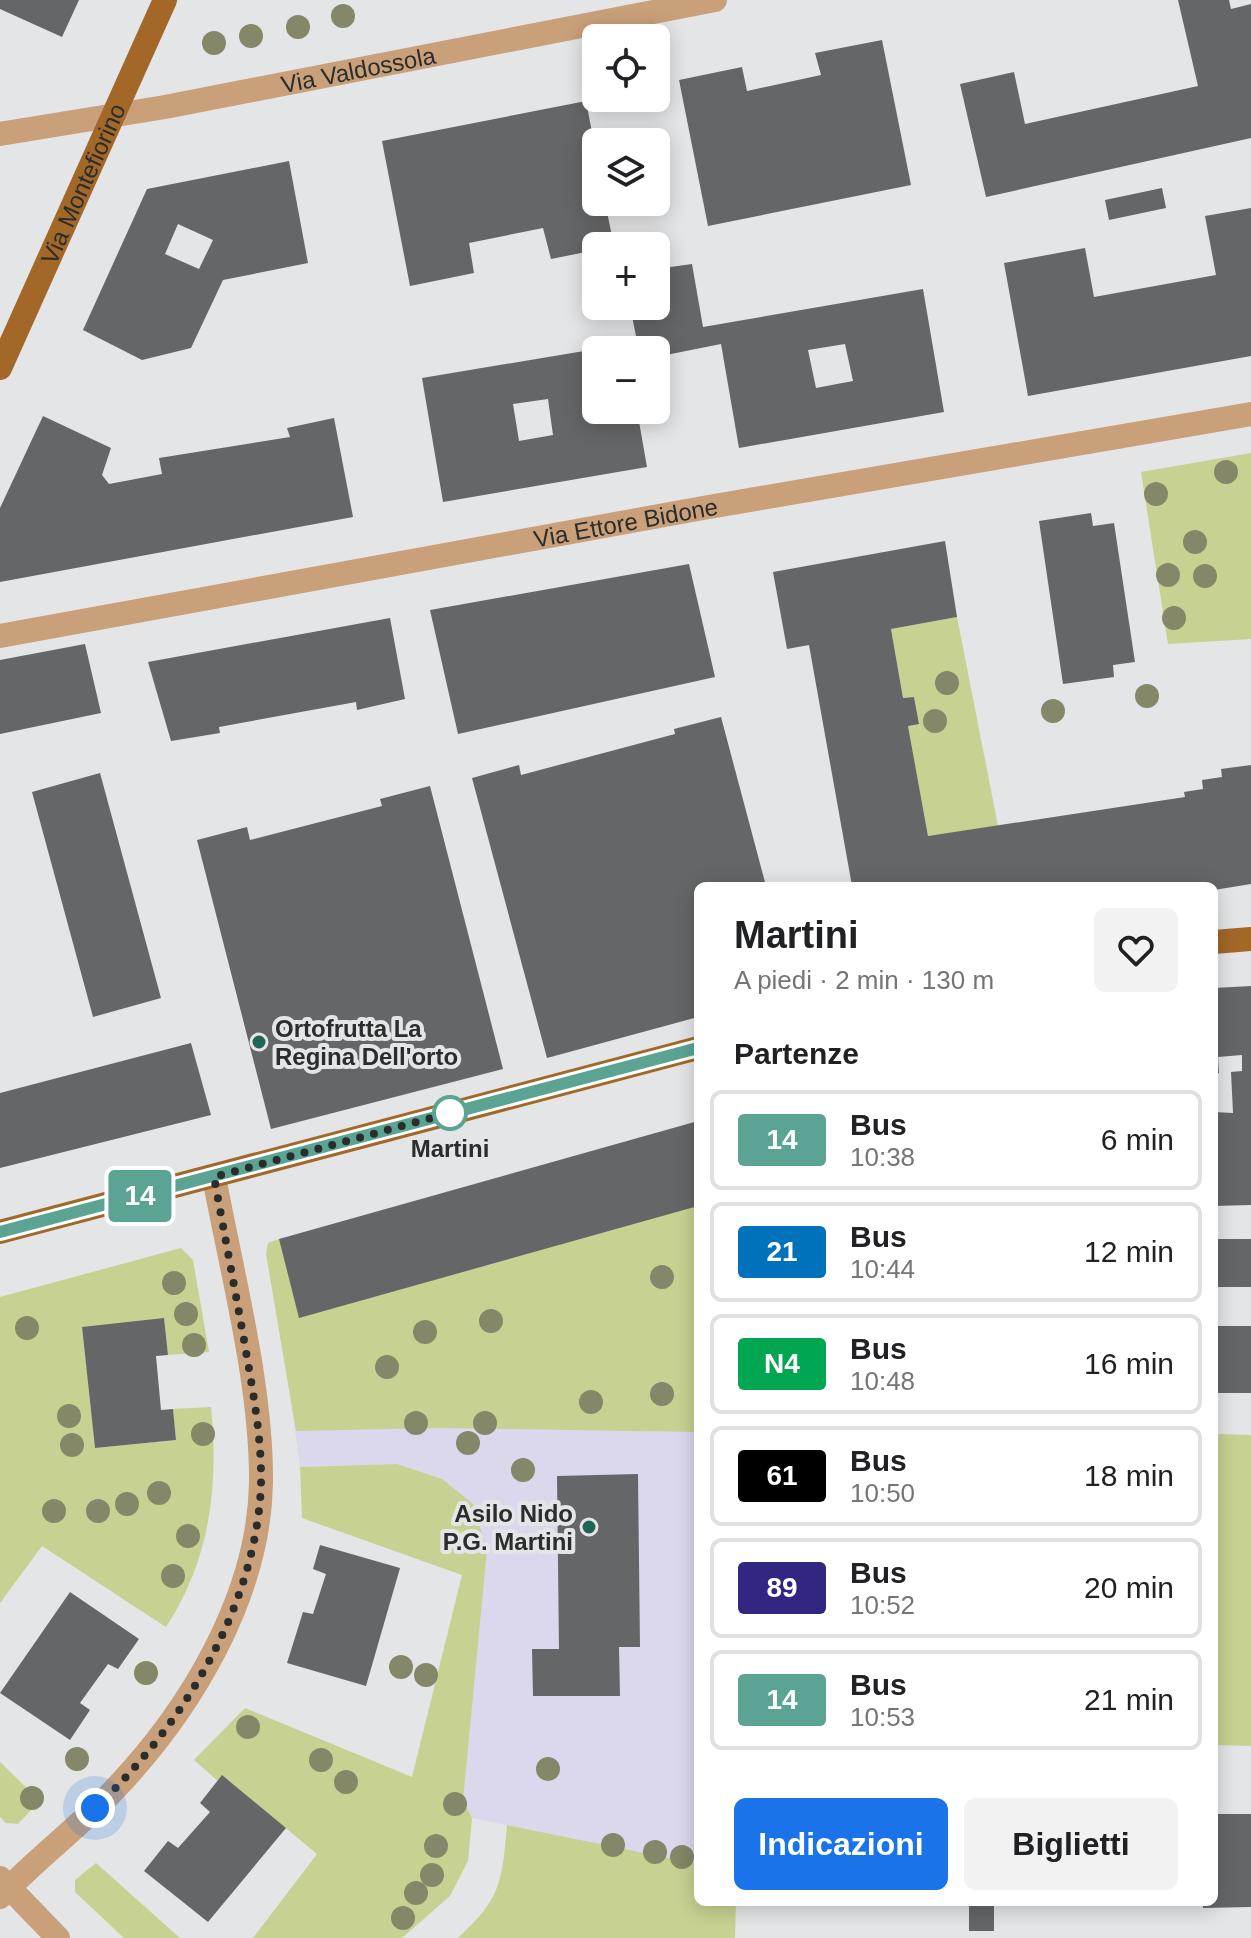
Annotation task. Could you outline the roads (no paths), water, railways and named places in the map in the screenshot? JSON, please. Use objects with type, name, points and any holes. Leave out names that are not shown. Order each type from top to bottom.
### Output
[{"type":"main road","name":"Via Montefiorino","points":[[0,368],[165,0]]},
{"type":"main road","points":[[1218,942],[1251,939]]},
{"type":"main road","points":[[0,1232],[694,1049]]},
{"type":"street","name":"Via Valdossola","points":[[0,134],[114,117],[715,0]]},
{"type":"street","name":"Via Ettore Bidone","points":[[0,636],[703,508],[1251,414]]},
{"type":"street","points":[[58,1938],[3,1888],[116,1788],[186,1699],[234,1611],[256,1525],[260,1447],[214,1177]]},
{"type":"place","name":"Ortofrutta La Regina Dell'orto","points":[[259,1042]]},
{"type":"place","name":"Martini","points":[[450,1113]]},
{"type":"place","name":"Asilo Nido P.G. Martini","points":[[589,1527]]}]
